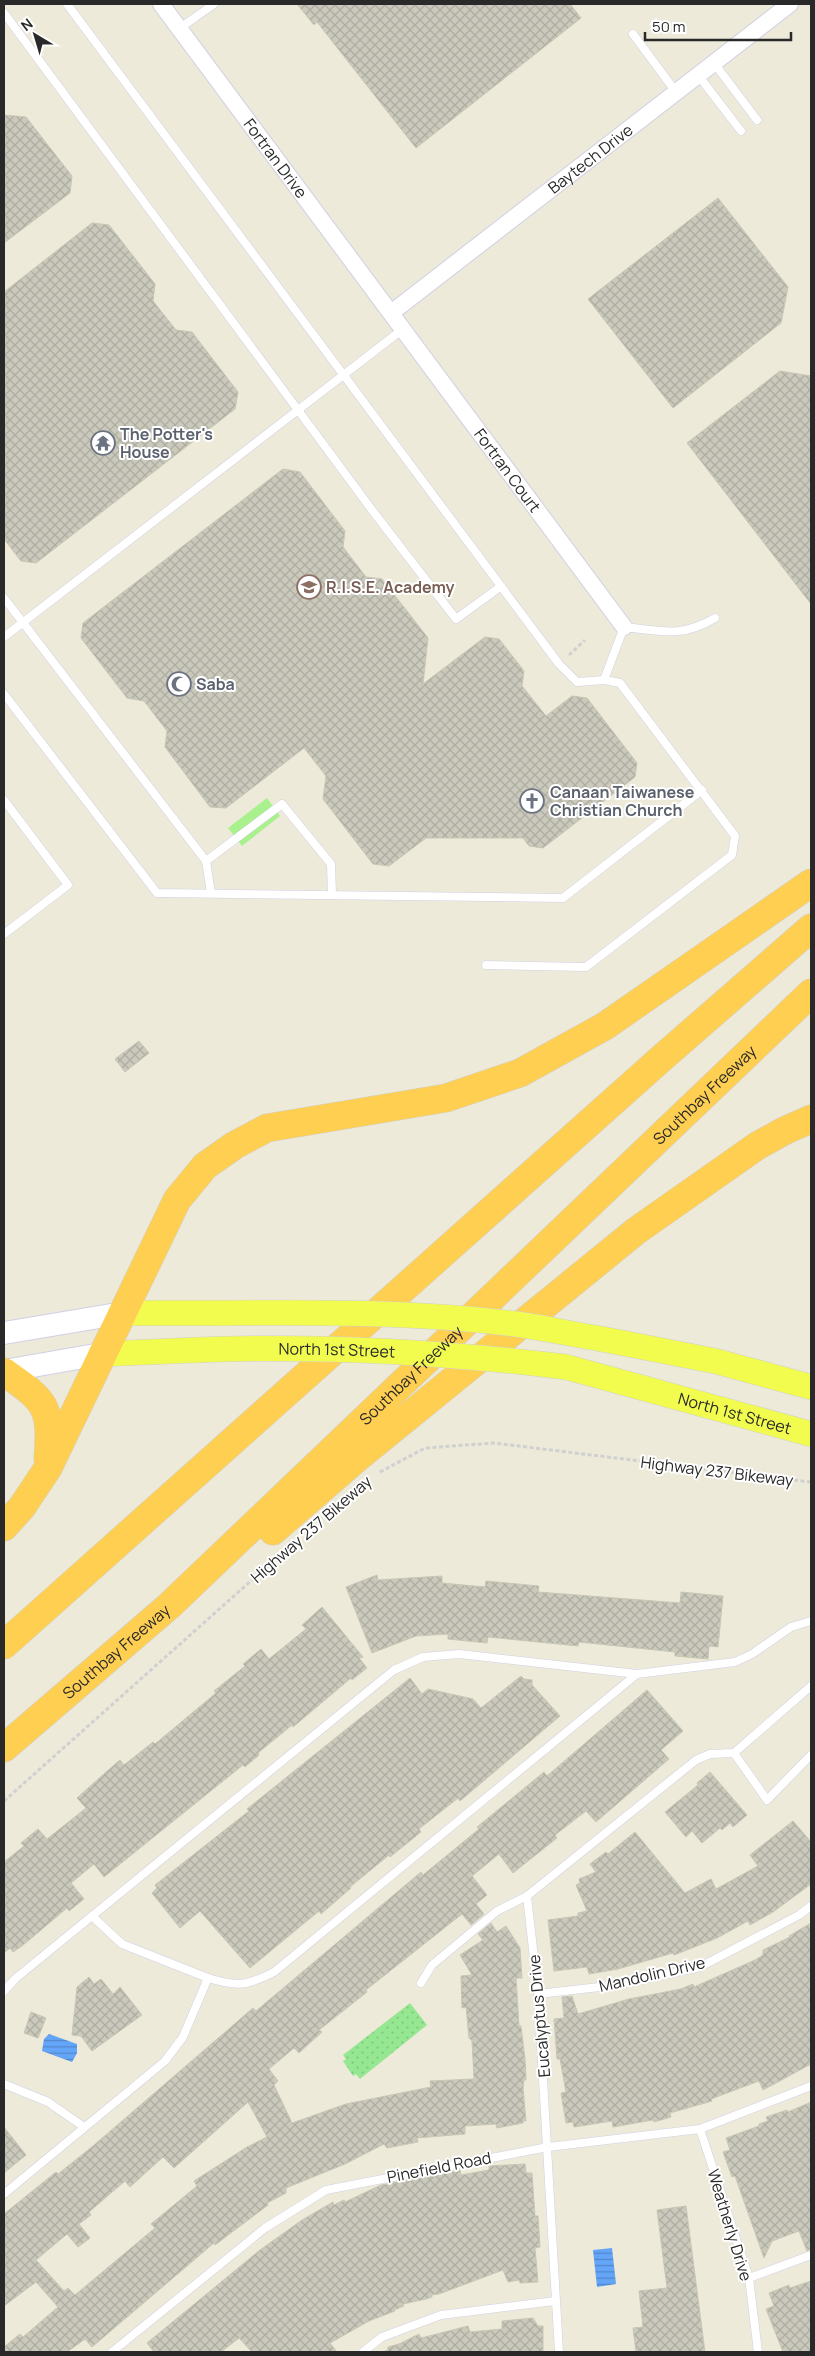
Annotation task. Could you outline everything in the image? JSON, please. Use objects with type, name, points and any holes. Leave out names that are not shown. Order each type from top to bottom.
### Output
[{"type":"highway","points":[[4,1528],[22,1507],[48,1468],[101,1354],[123,1313],[177,1200],[205,1166],[235,1145],[267,1128],[446,1098],[520,1073],[605,1026],[811,883]]},
{"type":"highway","points":[[4,1645],[663,1057],[811,928]]},
{"type":"highway","name":"Southbay Freeway","points":[[4,1748],[169,1606],[811,993]]},
{"type":"highway","points":[[169,1606],[212,1584],[356,1459],[636,1231],[757,1146],[811,1119]]},
{"type":"highway","points":[[4,1371],[33,1393],[43,1404],[48,1416],[50,1430],[48,1468]]},
{"type":"main road","points":[[4,1333],[123,1313],[321,1312],[414,1316],[522,1325],[602,1339],[715,1360],[811,1387]]},
{"type":"main road","name":"North 1st Street","points":[[4,1371],[101,1354],[196,1350],[308,1348],[491,1358],[566,1367],[811,1434]]},
{"type":"street","name":"Fortran Drive","points":[[161,4],[391,313]]},
{"type":"street","name":"Baytech Drive","points":[[391,313],[790,4]]},
{"type":"street","name":"Fortran Court","points":[[391,313],[624,627]]},
{"type":"lane","points":[[67,4],[559,664],[577,682],[604,680],[620,683],[735,836],[732,855],[586,968],[486,965]]},
{"type":"lane","points":[[180,28],[214,4]]},
{"type":"lane","points":[[4,13],[298,410],[456,618],[500,587]]},
{"type":"lane","points":[[633,34],[676,92]]},
{"type":"lane","points":[[714,63],[757,120]]},
{"type":"lane","points":[[698,75],[741,131]]},
{"type":"lane","points":[[4,637],[403,329]]},
{"type":"lane","points":[[4,598],[206,861],[211,893]]},
{"type":"lane","points":[[604,680],[624,627],[676,632],[697,629],[715,618]]},
{"type":"lane","points":[[4,694],[157,893],[563,898],[702,790]]},
{"type":"lane","points":[[4,800],[68,885],[4,934]]},
{"type":"lane","points":[[206,861],[282,804],[331,864],[332,895]]},
{"type":"lane","points":[[4,1991],[16,1978],[394,1670],[423,1657],[459,1654],[636,1674],[735,1662],[752,1654],[791,1627],[811,1621]]},
{"type":"lane","points":[[92,1916],[122,1944],[208,1978],[233,1985],[254,1982],[274,1972],[636,1674]]},
{"type":"lane","points":[[422,1983],[432,1965],[497,1912],[527,1896],[696,1760],[710,1754],[734,1752],[811,1686]]},
{"type":"lane","points":[[734,1752],[767,1800],[811,1755]]},
{"type":"lane","name":"Eucalyptus Drive","points":[[527,1896],[538,1994],[559,2352]]},
{"type":"lane","name":"Mandolin Drive","points":[[538,1994],[617,1985],[700,1967],[799,1915],[811,1906]]},
{"type":"lane","points":[[4,2194],[166,2061],[183,2037],[208,1978]]},
{"type":"lane","points":[[4,2084],[48,2102],[84,2128]]},
{"type":"lane","name":"Pinefield Road","points":[[112,2352],[265,2228],[326,2190],[548,2147],[700,2129],[811,2086]]},
{"type":"lane","name":"Weatherly Drive","points":[[700,2129],[748,2278],[758,2352]]},
{"type":"lane","points":[[748,2278],[811,2255]]},
{"type":"lane","points":[[363,2352],[382,2337],[441,2315],[555,2301]]},
{"type":"path","points":[[559,664],[585,640]]},
{"type":"path","name":"Highway 237 Bikeway","points":[[378,1473],[425,1448],[494,1442],[811,1482]]},
{"type":"path","name":"Highway 237 Bikeway","points":[[4,1801],[282,1553]]},
{"type":"green space","points":[[267,798],[280,816],[242,846],[228,828]]},
{"type":"green space","points":[[410,2003],[427,2025],[360,2079],[356,2074],[353,2076],[343,2061],[346,2059],[343,2055]]},
{"type":"water","points":[[49,2034],[77,2044],[77,2053],[72,2062],[42,2051],[44,2039]]},
{"type":"water","points":[[612,2248],[616,2284],[597,2287],[593,2250]]},
{"type":"building","points":[[297,4],[570,4],[581,18],[416,148],[317,22],[314,25]]},
{"type":"building","points":[[4,115],[26,117],[72,176],[70,193],[4,243]]},
{"type":"building","points":[[718,198],[788,287],[781,323],[673,408],[588,299]]},
{"type":"building","points":[[92,223],[109,225],[155,284],[153,301],[176,330],[192,332],[238,392],[235,409],[36,563],[21,561],[4,539],[4,292]]},
{"type":"building","points":[[780,371],[811,376],[811,604],[687,443]]},
{"type":"building","points":[[283,469],[300,472],[345,531],[343,547],[366,577],[382,579],[428,638],[423,684],[485,637],[499,639],[524,671],[522,686],[546,716],[572,696],[587,698],[637,763],[635,777],[543,848],[529,846],[523,838],[426,838],[389,866],[373,864],[323,799],[326,776],[304,748],[226,808],[210,807],[165,747],[167,731],[144,701],[127,698],[81,638],[83,623]]},
{"type":"building","points":[[139,1041],[149,1053],[125,1072],[115,1059]]},
{"type":"building","points":[[377,1575],[378,1580],[442,1576],[442,1583],[485,1587],[486,1581],[539,1586],[538,1592],[680,1603],[681,1592],[723,1596],[718,1647],[709,1646],[708,1659],[675,1656],[675,1652],[579,1642],[578,1646],[488,1637],[487,1643],[448,1639],[448,1634],[416,1636],[372,1653],[346,1587]]},
{"type":"building","points":[[322,1607],[363,1657],[359,1658],[367,1668],[352,1680],[351,1678],[293,1727],[292,1725],[258,1753],[259,1755],[245,1767],[243,1765],[104,1877],[94,1864],[71,1883],[84,1899],[69,1911],[67,1908],[22,1946],[13,1952],[10,1948],[4,1953],[4,1862],[24,1846],[21,1843],[38,1829],[47,1839],[86,1808],[77,1798],[120,1760],[124,1765],[153,1742],[155,1744],[216,1693],[214,1691],[245,1666],[243,1664],[261,1649],[269,1659],[306,1629],[302,1625]]},
{"type":"building","points":[[521,1676],[524,1679],[532,1680],[532,1685],[560,1716],[460,1801],[458,1798],[419,1829],[421,1832],[390,1857],[389,1855],[321,1914],[319,1911],[250,1968],[200,1911],[180,1928],[152,1893],[157,1888],[155,1885],[249,1811],[247,1809],[410,1678],[422,1694],[428,1689],[473,1699],[481,1708]]},
{"type":"building","points":[[647,1690],[683,1731],[661,1750],[669,1759],[596,1822],[586,1811],[555,1835],[557,1838],[513,1873],[499,1854],[472,1876],[487,1895],[476,1904],[484,1914],[471,1925],[462,1914],[319,2030],[322,2032],[299,2053],[294,2048],[269,2069],[278,2081],[274,2085],[292,2123],[346,2104],[431,2087],[430,2081],[474,2079],[472,2041],[469,2038],[466,2007],[462,2008],[461,1976],[472,1975],[460,1955],[483,1940],[478,1934],[491,1923],[497,1932],[506,1926],[520,1948],[522,1978],[516,1978],[519,2026],[521,2026],[525,2059],[526,2080],[524,2080],[523,2088],[526,2121],[497,2128],[496,2124],[465,2126],[465,2134],[417,2138],[418,2142],[387,2148],[384,2144],[345,2164],[286,2188],[286,2193],[267,2203],[268,2205],[215,2245],[214,2243],[92,2347],[85,2339],[67,2352],[4,2352],[4,2347],[20,2334],[23,2337],[58,2307],[36,2282],[4,2306],[4,2214],[56,2172],[58,2174],[93,2146],[253,2008],[256,2011],[421,1872],[423,1875],[479,1829],[477,1827],[544,1772],[547,1776]],"holes":[[[248,2102],[267,2137],[247,2147],[194,2181],[197,2186],[151,2224],[155,2228],[75,2295],[68,2288],[64,2291],[36,2260],[67,2234],[78,2247],[90,2238],[79,2224],[91,2215],[89,2212],[125,2181],[130,2187],[163,2157],[174,2168]]]},
{"type":"building","points":[[710,1772],[747,1815],[733,1827],[730,1823],[722,1830],[720,1828],[702,1843],[692,1831],[686,1837],[665,1812],[698,1785],[697,1783]]},
{"type":"building","points":[[793,1821],[811,1842],[811,1884],[773,1912],[750,1925],[748,1921],[717,1938],[674,1955],[673,1953],[618,1969],[589,1974],[587,1967],[554,1971],[548,1920],[578,1916],[578,1913],[587,1911],[576,1885],[580,1883],[579,1879],[596,1872],[590,1864],[606,1852],[608,1854],[635,1832],[685,1893],[711,1879],[716,1889],[758,1866],[750,1855]]},
{"type":"building","points":[[811,1923],[811,2064],[763,2090],[759,2081],[711,2099],[712,2101],[670,2113],[671,2117],[654,2122],[653,2120],[613,2127],[612,2121],[574,2127],[573,2122],[566,2123],[561,2093],[566,2092],[560,2059],[557,2059],[554,2019],[564,2018],[562,1997],[572,1996],[578,2014],[629,1999],[681,1989],[693,1984],[694,1987],[755,1960],[763,1955],[763,1950],[790,1937]]},
{"type":"building","points":[[89,1977],[94,1984],[101,1979],[113,1994],[120,1987],[142,2015],[92,2051],[81,2036],[72,2035],[77,1987]]},
{"type":"building","points":[[31,2012],[46,2018],[38,2038],[24,2033]]},
{"type":"building","points":[[811,2102],[811,2249],[807,2251],[799,2231],[772,2241],[764,2258],[735,2176],[732,2177],[723,2152],[730,2150],[726,2138],[759,2126],[759,2124],[768,2121],[766,2117],[787,2110],[788,2112]]},
{"type":"building","points":[[4,2127],[26,2155],[4,2173]]},
{"type":"building","points":[[525,2164],[526,2173],[532,2173],[535,2216],[538,2216],[540,2247],[535,2248],[538,2282],[520,2283],[519,2280],[508,2282],[503,2270],[432,2295],[432,2297],[403,2304],[404,2306],[395,2311],[369,2321],[330,2343],[337,2352],[252,2352],[239,2338],[221,2352],[154,2352],[147,2343],[260,2250],[302,2220],[333,2202],[334,2205],[344,2200],[345,2202],[381,2185],[460,2170],[461,2175],[489,2170],[489,2166]]},
{"type":"building","points":[[686,2206],[705,2352],[636,2352],[633,2328],[643,2327],[639,2291],[667,2288],[657,2210]]},
{"type":"building","points":[[811,2281],[811,2352],[783,2352],[766,2309],[774,2306],[769,2293],[789,2285],[790,2288]]},
{"type":"building","points":[[533,2318],[538,2326],[543,2326],[543,2352],[383,2352],[388,2350],[388,2347],[419,2334],[421,2338],[468,2326],[470,2332],[502,2329],[502,2321]]},
{"type":"place","name":"The Potter's House","points":[[103,443]]},
{"type":"place","name":"R.I.S.E. Academy","points":[[309,587]]},
{"type":"place","name":"Saba","points":[[179,684]]},
{"type":"place","name":"Canaan Taiwanese Christian Church","points":[[532,801]]}]
